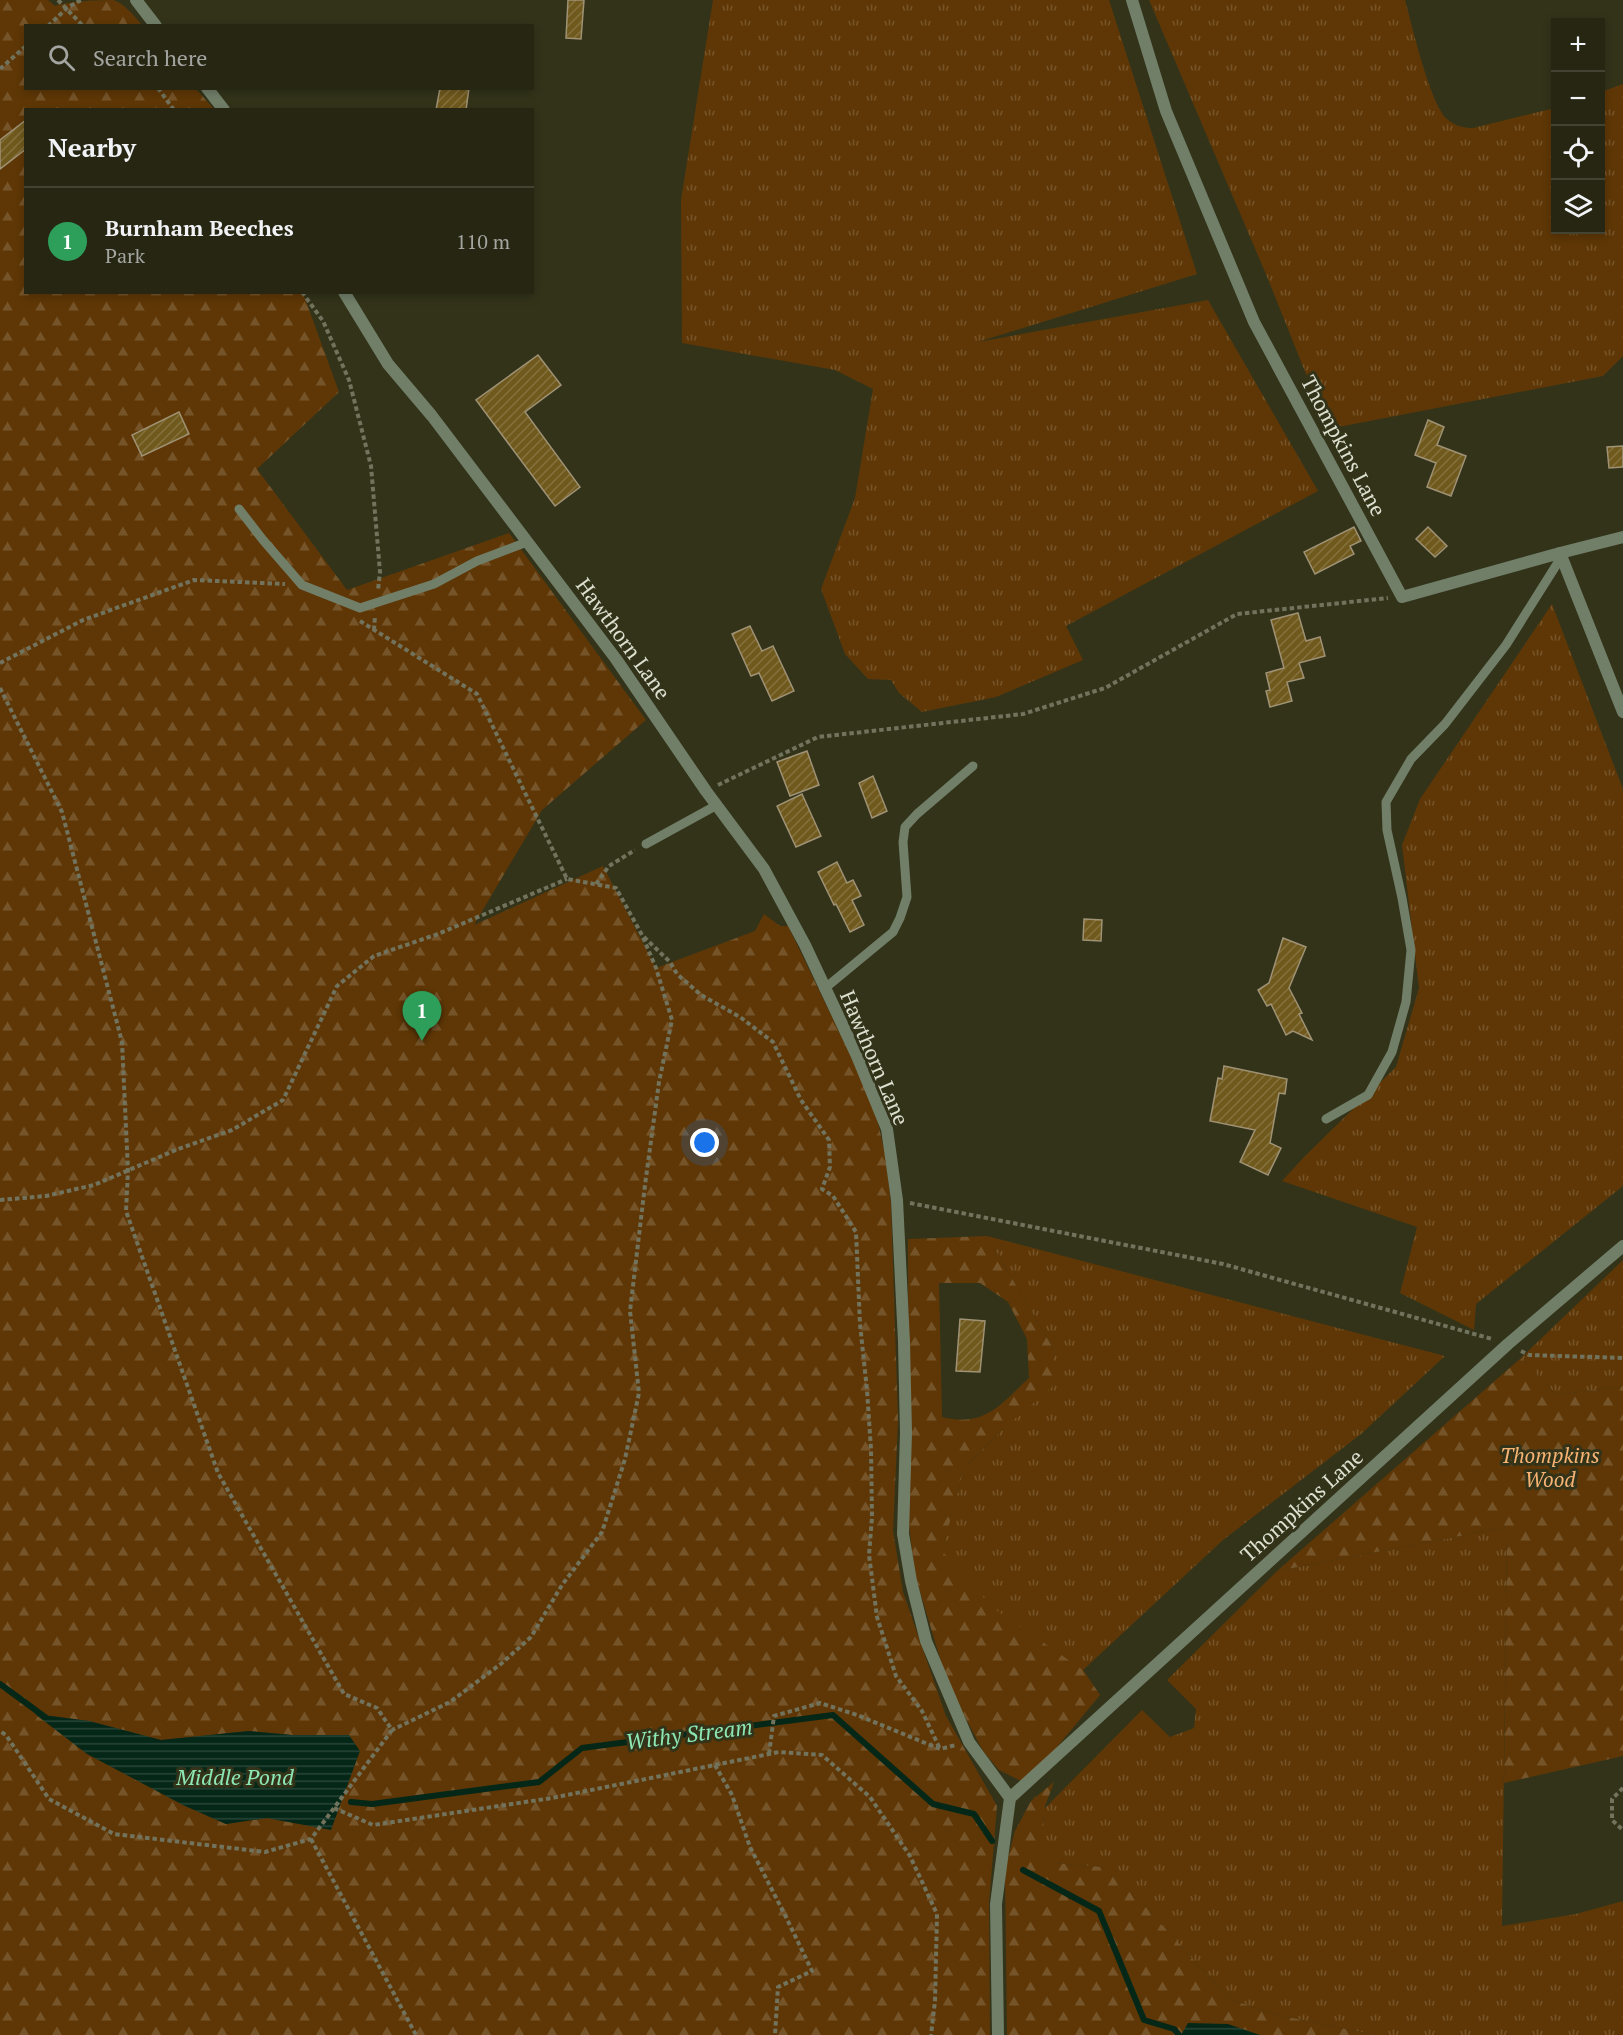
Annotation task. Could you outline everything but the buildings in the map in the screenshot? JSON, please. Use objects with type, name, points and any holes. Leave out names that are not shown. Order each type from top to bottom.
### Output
[{"type":"street","points":[[136,0],[154,24]]},
{"type":"street","name":"Thompkins Lane","points":[[1132,0],[1166,111],[1254,322],[1402,597]]},
{"type":"street","points":[[209,90],[222,108]]},
{"type":"street","name":"Hawthorn Lane","points":[[345,294],[388,364],[432,416],[616,659],[706,791],[764,869],[805,945],[857,1056],[887,1129],[897,1200],[906,1433],[903,1534],[911,1581],[926,1641],[969,1742],[1010,1798]]},
{"type":"street","points":[[1402,597],[1623,537]]},
{"type":"street","points":[[1561,555],[1623,712]]},
{"type":"street","name":"Thompkins Lane","points":[[1010,1798],[1508,1344],[1623,1246]]},
{"type":"street","points":[[998,2035],[996,1904],[1010,1798]]},
{"type":"lane","points":[[239,509],[302,585],[360,608],[434,584],[477,561],[527,542]]},
{"type":"lane","points":[[1326,1119],[1368,1095],[1392,1052],[1406,1002],[1411,950],[1387,830],[1386,802],[1411,759],[1445,724],[1506,645],[1561,555]]},
{"type":"lane","points":[[824,988],[892,932],[907,897],[903,842],[905,827],[973,766]]},
{"type":"lane","points":[[646,844],[717,805]]},
{"type":"path","points":[[58,0],[81,24]]},
{"type":"path","points":[[50,24],[67,8],[81,0]]},
{"type":"path","points":[[0,69],[24,48]]},
{"type":"path","points":[[159,90],[173,108]]},
{"type":"path","points":[[303,294],[323,321],[349,380],[371,466],[380,572],[374,630]]},
{"type":"path","points":[[0,663],[83,620],[194,580],[302,585]]},
{"type":"path","points":[[706,791],[818,737],[1023,714],[1106,688],[1237,614],[1402,597]]},
{"type":"path","points":[[356,619],[477,694],[567,879]]},
{"type":"path","points":[[0,688],[62,812],[122,1042],[128,1171],[126,1211],[218,1473],[344,1694],[377,1708],[392,1730]]},
{"type":"path","points":[[596,884],[609,866],[646,844]]},
{"type":"path","points":[[0,1200],[46,1196],[94,1185],[178,1149],[232,1130],[283,1100],[337,987],[374,956],[438,934],[567,879],[616,888],[642,935],[656,968],[672,1020],[659,1082],[630,1311],[639,1393],[625,1459],[602,1532],[562,1585],[531,1637],[502,1663],[450,1702],[392,1730],[311,1839],[265,1851],[114,1834],[49,1799],[6,1735],[0,1731]]},
{"type":"path","points":[[642,935],[670,962],[677,974],[701,994],[740,1017],[773,1042],[801,1100],[828,1140],[830,1167],[822,1189],[833,1196],[856,1232],[860,1323],[871,1449],[872,1517],[869,1555],[877,1617],[896,1676],[922,1712],[940,1749]]},
{"type":"path","points":[[897,1200],[1222,1264],[1508,1344]]},
{"type":"path","points":[[1529,1355],[1623,1358]]},
{"type":"path","points":[[769,1754],[774,1716],[820,1703],[857,1714],[940,1749],[969,1742]]},
{"type":"path","points":[[334,1809],[373,1825],[552,1798],[779,1752],[822,1755],[870,1797],[910,1856],[937,1914],[935,2001],[931,2035]]},
{"type":"path","points":[[714,1765],[732,1796],[750,1847],[812,1971],[778,1987],[775,2035]]},
{"type":"path","points":[[1623,1788],[1612,1798],[1612,1820],[1623,1830]]},
{"type":"path","points":[[311,1839],[416,2035]]},
{"type":"green space","points":[[0,0],[48,0],[55,6],[76,2],[113,0],[125,7],[141,24],[24,24],[24,90],[197,90],[213,108],[24,108],[24,294],[303,294],[339,392],[257,469],[347,590],[509,533],[646,720],[542,810],[474,925],[603,866],[656,968],[755,931],[764,914],[780,926],[788,926],[874,1104],[886,1159],[891,1205],[898,1420],[893,1531],[903,1592],[946,1716],[997,1806],[989,1903],[990,2035],[0,2035]],"holes":[[[36,1714],[89,1721],[161,1740],[249,1731],[292,1735],[330,1829],[267,1818],[226,1824],[183,1805],[139,1780]]]},
{"type":"green space","points":[[713,0],[1109,0],[1197,274],[978,342],[1208,300],[1318,491],[1066,626],[1083,660],[996,697],[922,712],[899,693],[891,680],[868,679],[845,654],[821,589],[855,498],[873,389],[835,370],[682,343],[681,200]]},
{"type":"green space","points":[[1149,0],[1405,0],[1434,98],[1447,119],[1460,126],[1473,128],[1551,109],[1551,234],[1605,234],[1605,91],[1623,84],[1623,356],[1603,376],[1328,429],[1268,279]]},
{"type":"green space","points":[[1552,604],[1623,789],[1623,1186],[1476,1304],[1474,1330],[1400,1293],[1417,1227],[1282,1181],[1396,1067],[1419,988],[1402,845],[1420,799]]},
{"type":"green space","points":[[987,1236],[1445,1356],[1361,1434],[1223,1540],[1083,1670],[1084,1683],[999,1770],[948,1685],[931,1487],[943,1546],[964,1468],[1004,1428],[1054,1350]]},
{"type":"green space","points":[[987,1236],[1054,1350],[1052,1387],[1004,1428],[964,1468],[942,1551],[993,1608],[1083,1670],[1100,1695],[1029,1781],[1021,1781],[999,1770],[983,1751],[948,1685],[915,1575],[909,1526],[908,1239]],"holes":[[[939,1283],[980,1283],[1008,1302],[1027,1339],[1029,1378],[1001,1405],[981,1416],[957,1420],[942,1417]]]},
{"type":"green space","points":[[1623,1260],[1623,1386],[1557,1395],[1521,1358]]},
{"type":"green space","name":"Thompkins Wood","points":[[1521,1358],[1557,1395],[1623,1386],[1623,1756],[1504,1783],[1507,1527],[1277,1571]]},
{"type":"green space","points":[[1507,1527],[1502,1926],[1576,1914],[1623,1901],[1623,2035],[1375,2035],[1273,2014],[1229,1999],[1143,1904],[1102,1867],[1041,1862],[1044,1811],[1031,1868],[1119,1937],[1285,2035],[1007,2035],[1015,1831],[1035,1796],[1045,1808],[1142,1710],[1170,1737],[1194,1728],[1196,1709],[1167,1680],[1277,1571]]},
{"type":"green space","points":[[1054,1782],[1044,1809],[1042,1862],[1102,1867],[1143,1904],[1229,1999],[1273,2014],[1375,2035],[1260,2035],[1228,2024],[1188,2023],[1181,2035],[1007,2035],[1005,1869],[1015,1831],[1031,1801]]},
{"type":"water","name":"Middle Pond","points":[[35,1714],[89,1721],[161,1740],[249,1731],[292,1735],[349,1735],[360,1751],[331,1830],[267,1818],[226,1824],[183,1805],[87,1754]]},
{"type":"water","points":[[1188,2023],[1228,2024],[1260,2035],[1181,2035]]},
{"type":"waterway","name":"Withy Stream","points":[[0,1684],[45,1717]]},
{"type":"waterway","name":"Withy Stream","points":[[351,1802],[372,1804],[539,1782],[582,1748],[833,1715],[933,1804],[974,1814],[992,1841]]},
{"type":"waterway","name":"Withy Stream","points":[[1023,1870],[1099,1911],[1144,2020],[1174,2029],[1179,2035]]},
{"type":"place","name":"Burnham Beeches","points":[[422,1041]]}]
